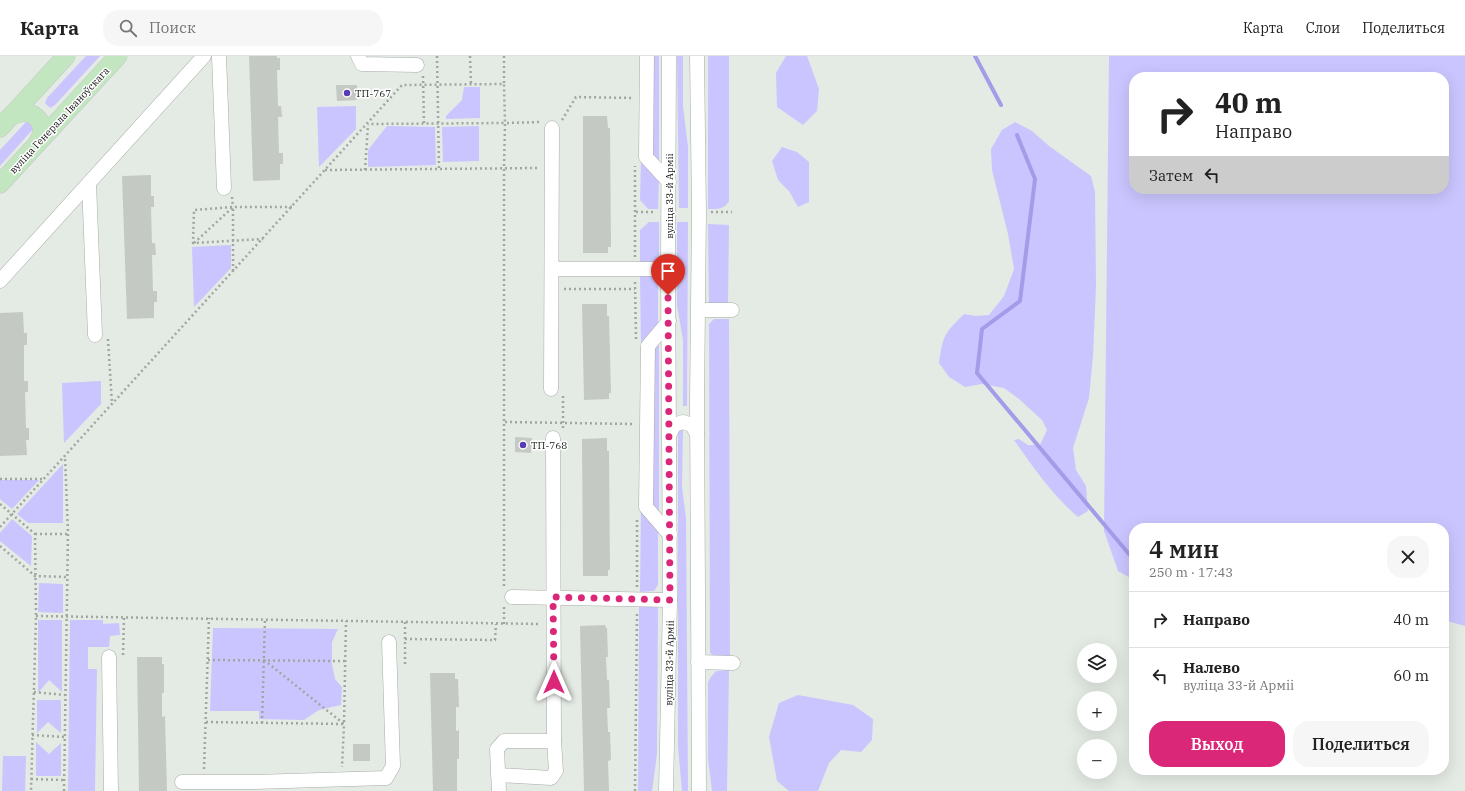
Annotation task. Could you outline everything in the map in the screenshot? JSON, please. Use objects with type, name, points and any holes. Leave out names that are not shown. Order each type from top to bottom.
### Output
[{"type":"main road","points":[[5,123],[66,56]]},
{"type":"main road","name":"вуліца Генерала Іваноўскага","points":[[0,184],[118,56]]},
{"type":"main road","points":[[37,87],[37,103],[42,111],[54,116],[65,114]]},
{"type":"main road","points":[[5,123],[15,114],[26,112],[37,118],[42,127],[42,132],[38,142]]},
{"type":"street","points":[[0,281],[204,56]]},
{"type":"street","points":[[219,56],[224,188]]},
{"type":"street","points":[[358,56],[362,64],[420,67]]},
{"type":"street","points":[[647,56],[646,157],[669,182]]},
{"type":"street","name":"вуліца 33-й Арміі","points":[[666,791],[670,600],[670,399],[668,269],[669,56]]},
{"type":"street","points":[[697,56],[699,310],[697,401],[699,791]]},
{"type":"street","points":[[554,124],[552,168],[552,269],[557,390]]},
{"type":"street","points":[[89,183],[95,335]]},
{"type":"street","points":[[552,269],[668,269]]},
{"type":"street","points":[[699,310],[732,310]]},
{"type":"street","points":[[669,320],[648,346],[646,508],[670,535]]},
{"type":"street","points":[[670,399],[674,408],[684,412],[692,409],[697,401]]},
{"type":"street","points":[[670,434],[674,425],[688,422],[696,429],[697,434]]},
{"type":"street","points":[[498,775],[551,778],[556,771],[554,741],[553,597],[558,434]]},
{"type":"street","points":[[507,597],[670,600]]},
{"type":"street","points":[[182,782],[204,782],[252,786],[341,779],[386,778],[393,766],[389,642]]},
{"type":"street","points":[[109,657],[111,791]]},
{"type":"street","points":[[698,662],[732,663]]},
{"type":"street","points":[[499,791],[497,749],[504,741],[554,741]]},
{"type":"path","points":[[437,56],[439,168]]},
{"type":"path","points":[[470,56],[472,84]]},
{"type":"path","points":[[504,56],[507,597],[504,624]]},
{"type":"path","points":[[420,67],[423,85],[424,124]]},
{"type":"path","points":[[0,527],[402,85],[504,84]]},
{"type":"path","points":[[368,124],[554,124],[576,97],[635,98]]},
{"type":"path","points":[[365,170],[368,124]]},
{"type":"path","points":[[325,170],[552,168]]},
{"type":"path","points":[[193,243],[194,210],[232,206],[292,207]]},
{"type":"path","points":[[232,206],[233,272]]},
{"type":"path","points":[[193,243],[232,206]]},
{"type":"path","points":[[636,212],[658,212]]},
{"type":"path","points":[[708,212],[732,212]]},
{"type":"path","points":[[193,243],[263,239]]},
{"type":"path","points":[[561,291],[564,288],[635,289]]},
{"type":"path","points":[[557,390],[563,423],[558,434]]},
{"type":"path","points":[[505,422],[638,424]]},
{"type":"path","points":[[64,791],[66,577],[68,534],[66,456]]},
{"type":"path","points":[[0,479],[44,479]]},
{"type":"path","points":[[0,504],[35,534],[68,534]]},
{"type":"path","points":[[31,791],[36,616],[35,534]]},
{"type":"path","points":[[0,546],[35,576],[66,577]]},
{"type":"path","points":[[36,616],[553,624]]},
{"type":"path","points":[[204,782],[209,618]]},
{"type":"path","points":[[262,723],[265,619]]},
{"type":"path","points":[[341,779],[344,724],[346,621]]},
{"type":"path","points":[[405,639],[495,640],[496,624]]},
{"type":"path","points":[[208,660],[345,661]]},
{"type":"path","points":[[264,660],[344,724]]},
{"type":"path","points":[[34,692],[66,694]]},
{"type":"path","points":[[206,722],[344,724]]},
{"type":"path","points":[[32,735],[64,737]]},
{"type":"path","points":[[32,779],[64,780]]},
{"type":"shaded area","points":[[86,56],[100,56],[55,105],[50,108],[45,103],[47,98]]},
{"type":"shaded area","points":[[654,56],[659,56],[659,165],[653,157]]},
{"type":"shaded area","points":[[677,56],[683,56],[683,106],[688,147],[688,208],[679,208]]},
{"type":"shaded area","points":[[708,56],[729,56],[729,201],[725,206],[714,209],[708,209]]},
{"type":"shaded area","points":[[786,56],[807,56],[819,89],[817,111],[803,125],[777,107],[776,73]]},
{"type":"shaded area","points":[[1109,56],[1465,56],[1465,626],[1449,621],[1449,523],[1129,523],[1129,577],[1118,571],[1104,531]]},
{"type":"shaded area","points":[[464,87],[480,87],[480,118],[446,119],[446,116],[462,100]]},
{"type":"shaded area","points":[[356,106],[356,129],[319,167],[317,107]]},
{"type":"shaded area","points":[[26,122],[31,122],[33,129],[0,166],[0,150]]},
{"type":"shaded area","points":[[1015,122],[1032,131],[1049,146],[1091,176],[1095,192],[1096,286],[1093,356],[1089,398],[1073,448],[1076,470],[1086,486],[1088,511],[1078,517],[1051,490],[1014,440],[1019,439],[1028,445],[1040,445],[1047,430],[1042,420],[1019,399],[1004,388],[982,384],[965,387],[949,377],[939,363],[943,340],[948,331],[964,314],[976,316],[989,315],[1004,296],[1014,269],[1008,234],[992,170],[991,149],[1002,130]]},
{"type":"shaded area","points":[[387,126],[435,127],[436,165],[368,167],[368,150]]},
{"type":"shaded area","points":[[479,126],[479,161],[443,162],[442,127]]},
{"type":"shaded area","points":[[782,147],[797,152],[809,162],[809,202],[798,207],[789,191],[778,180],[772,161]]},
{"type":"shaded area","points":[[641,159],[659,178],[658,209],[648,209],[640,200]]},
{"type":"shaded area","points":[[649,222],[659,222],[659,255],[653,263],[640,263],[640,230]]},
{"type":"shaded area","points":[[677,222],[688,222],[687,406],[683,406],[683,340],[677,305]]},
{"type":"shaded area","points":[[708,224],[729,225],[728,303],[709,303]]},
{"type":"shaded area","points":[[231,245],[231,268],[194,307],[192,247]]},
{"type":"shaded area","points":[[640,276],[652,276],[658,283],[658,329],[641,345]]},
{"type":"shaded area","points":[[714,319],[729,319],[730,656],[716,657],[710,653],[709,324]]},
{"type":"shaded area","points":[[659,339],[659,516],[653,508],[654,346]]},
{"type":"shaded area","points":[[101,381],[101,404],[64,443],[62,383]]},
{"type":"shaded area","points":[[678,428],[683,428],[682,487],[686,518],[688,791],[682,791],[678,746]]},
{"type":"shaded area","points":[[63,464],[63,523],[28,523],[17,514]]},
{"type":"shaded area","points":[[0,480],[39,480],[12,509],[0,499]]},
{"type":"shaded area","points":[[641,507],[658,528],[658,585],[654,591],[640,592]]},
{"type":"shaded area","points":[[12,519],[32,536],[31,566],[0,541],[0,533]]},
{"type":"shaded area","points":[[39,583],[63,584],[63,613],[38,612]]},
{"type":"shaded area","points":[[639,604],[650,604],[658,608],[657,754],[652,791],[638,791]]},
{"type":"shaded area","points":[[38,620],[62,620],[62,692],[49,680],[38,693]]},
{"type":"shaded area","points":[[70,620],[103,620],[103,624],[119,623],[120,635],[110,636],[109,647],[88,647],[88,669],[97,669],[95,791],[68,791]]},
{"type":"shaded area","points":[[213,628],[338,629],[332,642],[332,664],[335,679],[342,687],[341,705],[319,710],[304,720],[259,719],[259,711],[210,711]]},
{"type":"shaded area","points":[[729,670],[727,791],[712,791],[708,759],[708,683],[716,671]]},
{"type":"shaded area","points":[[798,695],[853,705],[873,719],[872,740],[861,752],[841,750],[829,763],[818,791],[789,791],[777,781],[769,737],[779,703]]},
{"type":"shaded area","points":[[37,700],[61,700],[61,733],[48,722],[37,733]]},
{"type":"shaded area","points":[[36,742],[49,754],[61,743],[61,776],[36,776]]},
{"type":"shaded area","points":[[3,756],[26,756],[25,791],[2,791]]},
{"type":"building","points":[[249,56],[277,56],[277,58],[280,58],[280,70],[277,70],[278,106],[281,106],[282,117],[278,117],[279,153],[283,153],[283,164],[280,164],[280,180],[253,181]]},
{"type":"building","name":"ТП-767","points":[[336,85],[357,85],[357,100],[337,101]]},
{"type":"building","points":[[583,116],[607,116],[608,128],[610,128],[611,247],[608,247],[608,253],[583,253]]},
{"type":"building","points":[[151,175],[151,196],[154,196],[154,207],[151,207],[152,243],[155,243],[156,255],[152,255],[153,291],[157,291],[157,302],[154,302],[154,318],[127,319],[122,176]]},
{"type":"building","points":[[582,304],[607,304],[607,316],[609,316],[611,393],[609,393],[609,399],[584,400]]},
{"type":"building","points":[[23,312],[24,333],[27,333],[27,345],[24,345],[24,381],[28,381],[28,392],[25,392],[26,428],[29,428],[29,440],[26,440],[27,455],[0,456],[0,313]]},
{"type":"building","name":"ТП-768","points":[[515,437],[532,438],[531,453],[515,452]]},
{"type":"building","points":[[607,438],[607,451],[609,451],[610,570],[608,570],[608,576],[583,576],[582,439]]},
{"type":"building","points":[[605,625],[607,628],[608,657],[606,657],[610,708],[607,708],[611,760],[608,761],[609,791],[584,791],[580,626]]},
{"type":"building","points":[[137,657],[162,657],[162,664],[164,664],[162,717],[165,716],[167,791],[139,791]]},
{"type":"building","points":[[430,673],[455,673],[455,679],[458,679],[459,707],[456,707],[456,731],[459,730],[457,791],[433,791]]},
{"type":"building","points":[[353,744],[370,744],[370,761],[353,761]]},
{"type":"waterway","points":[[975,56],[1001,105]]},
{"type":"waterway","points":[[1017,135],[1035,179],[1020,301],[982,329],[977,373],[1129,554]]},
{"type":"place","name":"ТП-767","points":[[347,93]]},
{"type":"place","name":"ТП-768","points":[[523,445]]},
{"type":"route","points":[[554,682],[553,597],[670,600],[670,411],[668,295]]}]
